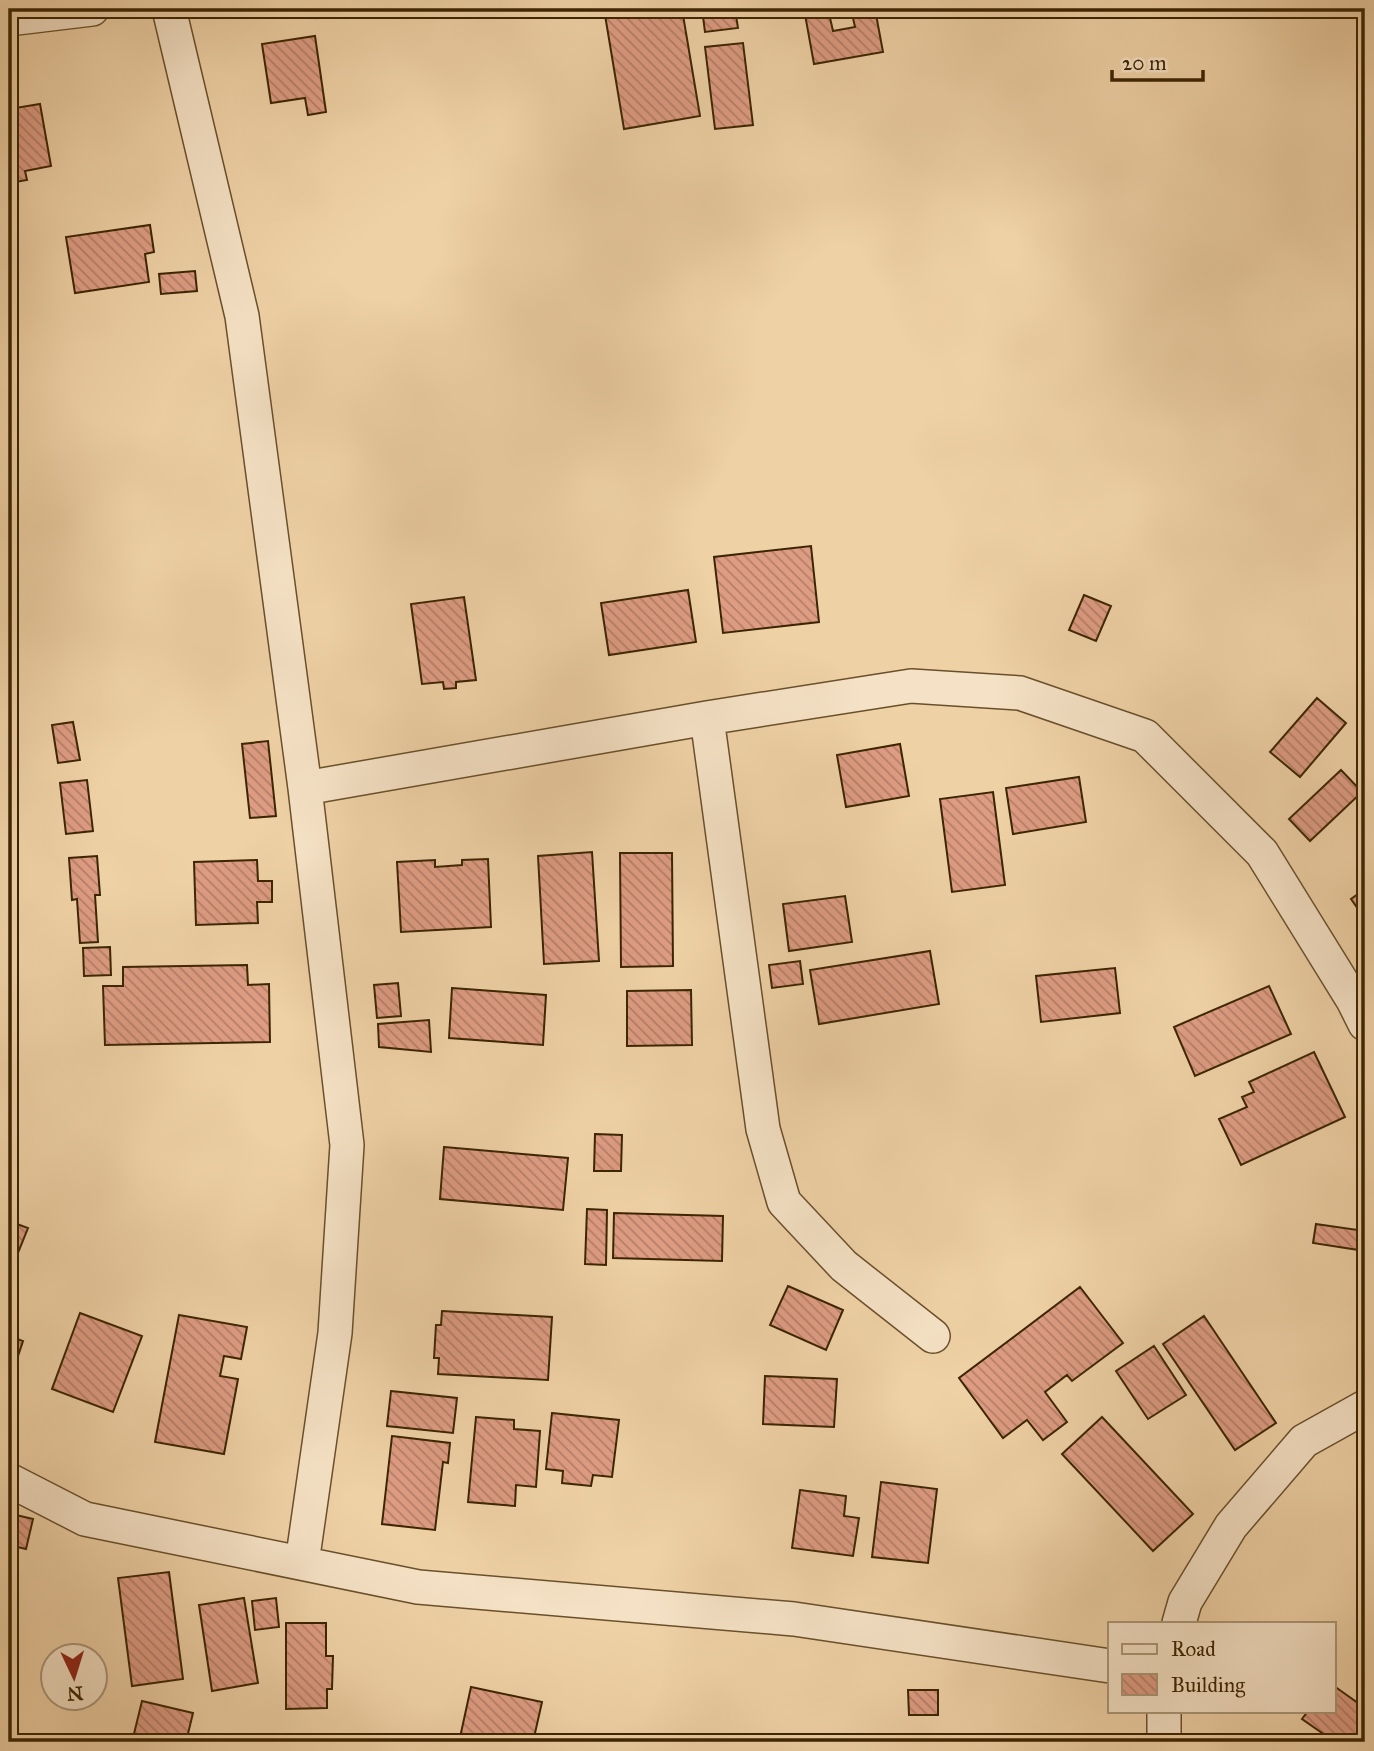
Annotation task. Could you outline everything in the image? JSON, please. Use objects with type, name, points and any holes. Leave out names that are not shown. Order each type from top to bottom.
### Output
[{"type":"street","points":[[9,19],[92,9]]},
{"type":"street","points":[[169,9],[242,316],[305,788],[347,1145],[335,1333],[302,1563]]},
{"type":"street","points":[[305,788],[707,718],[911,686],[1020,693],[1145,736],[1262,853],[1353,1000],[1365,1024]]},
{"type":"street","points":[[707,718],[763,1129],[784,1202],[844,1266],[933,1336]]},
{"type":"street","points":[[1179,1622],[1185,1602],[1231,1526],[1296,1450],[1304,1441],[1365,1408]]},
{"type":"street","points":[[9,1480],[85,1519],[418,1587],[794,1619],[1108,1666]]},
{"type":"street","points":[[1164,1712],[1164,1742]]},
{"type":"building","points":[[316,9],[330,9],[331,15],[317,18]]},
{"type":"building","points":[[604,9],[682,9],[700,116],[624,129]]},
{"type":"building","points":[[702,9],[735,9],[738,28],[705,32]]},
{"type":"building","points":[[804,9],[828,9],[833,31],[855,27],[851,9],[875,9],[883,52],[814,64]]},
{"type":"building","points":[[315,36],[326,112],[308,115],[305,98],[271,103],[262,44]]},
{"type":"building","points":[[743,43],[753,125],[715,129],[705,47]]},
{"type":"building","points":[[40,104],[51,166],[25,171],[27,180],[9,183],[9,109]]},
{"type":"building","points":[[150,225],[154,252],[145,254],[149,282],[75,293],[66,237]]},
{"type":"building","points":[[195,271],[197,291],[161,294],[159,274]]},
{"type":"building","points":[[811,546],[819,622],[723,633],[714,557]]},
{"type":"building","points":[[688,590],[696,642],[609,655],[601,603]]},
{"type":"building","points":[[1084,595],[1111,606],[1096,641],[1069,630]]},
{"type":"building","points":[[464,597],[476,680],[456,682],[456,688],[444,689],[443,682],[422,684],[411,604]]},
{"type":"building","points":[[1317,698],[1346,723],[1300,777],[1270,752]]},
{"type":"building","points":[[73,722],[80,760],[58,763],[52,725]]},
{"type":"building","points":[[268,741],[276,816],[250,818],[242,744]]},
{"type":"building","points":[[900,744],[909,796],[846,807],[837,755]]},
{"type":"building","points":[[1341,770],[1362,792],[1310,841],[1289,819]]},
{"type":"building","points":[[1079,777],[1086,822],[1013,834],[1006,788]]},
{"type":"building","points":[[87,780],[93,831],[66,834],[60,783]]},
{"type":"building","points":[[993,792],[1005,885],[952,892],[940,799]]},
{"type":"building","points":[[592,852],[599,961],[544,964],[538,856]]},
{"type":"building","points":[[620,853],[672,853],[673,966],[621,967]]},
{"type":"building","points":[[97,856],[100,895],[95,895],[98,942],[80,943],[77,899],[72,900],[69,858]]},
{"type":"building","points":[[488,859],[491,927],[401,932],[397,862],[435,860],[435,867],[462,865],[462,860]]},
{"type":"building","points":[[257,860],[258,881],[272,881],[272,902],[257,902],[258,923],[196,925],[194,862]]},
{"type":"building","points":[[1365,889],[1365,919],[1351,899]]},
{"type":"building","points":[[845,896],[852,942],[789,951],[783,904]]},
{"type":"building","points":[[110,947],[111,975],[84,976],[83,948]]},
{"type":"building","points":[[930,951],[939,1004],[819,1024],[810,970]]},
{"type":"building","points":[[800,961],[803,984],[772,988],[769,965]]},
{"type":"building","points":[[247,965],[248,985],[269,984],[270,1042],[105,1045],[103,986],[123,986],[123,967]]},
{"type":"building","points":[[1115,968],[1120,1013],[1041,1022],[1036,976]]},
{"type":"building","points":[[398,983],[401,1016],[377,1018],[374,985]]},
{"type":"building","points":[[1269,986],[1291,1034],[1195,1076],[1174,1027]]},
{"type":"building","points":[[452,988],[546,995],[543,1045],[449,1038]]},
{"type":"building","points":[[691,990],[692,1045],[627,1046],[627,991]]},
{"type":"building","points":[[429,1020],[431,1052],[379,1047],[378,1024]]},
{"type":"building","points":[[1314,1052],[1345,1117],[1241,1165],[1219,1119],[1247,1107],[1242,1097],[1254,1092],[1249,1082]]},
{"type":"building","points":[[595,1134],[622,1135],[621,1171],[594,1171]]},
{"type":"building","points":[[444,1147],[568,1158],[563,1210],[440,1199]]},
{"type":"building","points":[[587,1209],[607,1210],[606,1265],[585,1264]]},
{"type":"building","points":[[614,1213],[723,1216],[722,1261],[613,1258]]},
{"type":"building","points":[[9,1221],[28,1228],[9,1275]]},
{"type":"building","points":[[1316,1224],[1365,1231],[1365,1251],[1313,1243]]},
{"type":"building","points":[[788,1286],[843,1310],[826,1350],[770,1325]]},
{"type":"building","points":[[1080,1287],[1123,1343],[1072,1381],[1067,1375],[1045,1392],[1067,1422],[1043,1440],[1027,1420],[1003,1438],[959,1378]]},
{"type":"building","points":[[442,1311],[552,1317],[548,1380],[438,1374],[439,1358],[434,1358],[436,1325],[441,1325]]},
{"type":"building","points":[[80,1313],[142,1336],[113,1412],[52,1389]]},
{"type":"building","points":[[179,1315],[247,1327],[241,1359],[224,1356],[220,1376],[238,1379],[224,1454],[155,1442]]},
{"type":"building","points":[[1204,1316],[1276,1423],[1235,1450],[1163,1344]]},
{"type":"building","points":[[9,1336],[23,1341],[9,1383]]},
{"type":"building","points":[[1154,1346],[1186,1395],[1148,1419],[1116,1371]]},
{"type":"building","points":[[765,1376],[837,1379],[834,1427],[763,1424]]},
{"type":"building","points":[[391,1391],[457,1398],[453,1433],[387,1426]]},
{"type":"building","points":[[552,1413],[619,1420],[612,1477],[593,1475],[591,1486],[562,1483],[563,1471],[546,1469]]},
{"type":"building","points":[[476,1417],[514,1420],[514,1429],[540,1431],[536,1487],[516,1485],[515,1506],[468,1502]]},
{"type":"building","points":[[1102,1417],[1193,1514],[1153,1551],[1062,1454]]},
{"type":"building","points":[[392,1436],[450,1443],[448,1463],[443,1462],[435,1530],[382,1524]]},
{"type":"building","points":[[881,1482],[937,1489],[928,1563],[872,1557]]},
{"type":"building","points":[[800,1490],[846,1496],[844,1516],[859,1518],[853,1556],[792,1548]]},
{"type":"building","points":[[16,1515],[33,1519],[26,1549],[9,1545]]},
{"type":"building","points":[[169,1572],[183,1679],[132,1686],[118,1578]]},
{"type":"building","points":[[244,1598],[258,1683],[212,1691],[199,1605]]},
{"type":"building","points":[[276,1598],[279,1627],[255,1630],[252,1601]]},
{"type":"building","points":[[286,1623],[326,1623],[326,1656],[333,1656],[332,1689],[327,1689],[327,1708],[286,1709]]},
{"type":"building","points":[[471,1687],[542,1702],[533,1742],[459,1742]]},
{"type":"building","points":[[1336,1687],[1365,1708],[1365,1742],[1335,1742],[1302,1719],[1307,1712],[1336,1712]]},
{"type":"building","points":[[908,1690],[938,1690],[938,1715],[909,1715]]},
{"type":"building","points":[[142,1701],[193,1713],[186,1742],[132,1742]]}]
